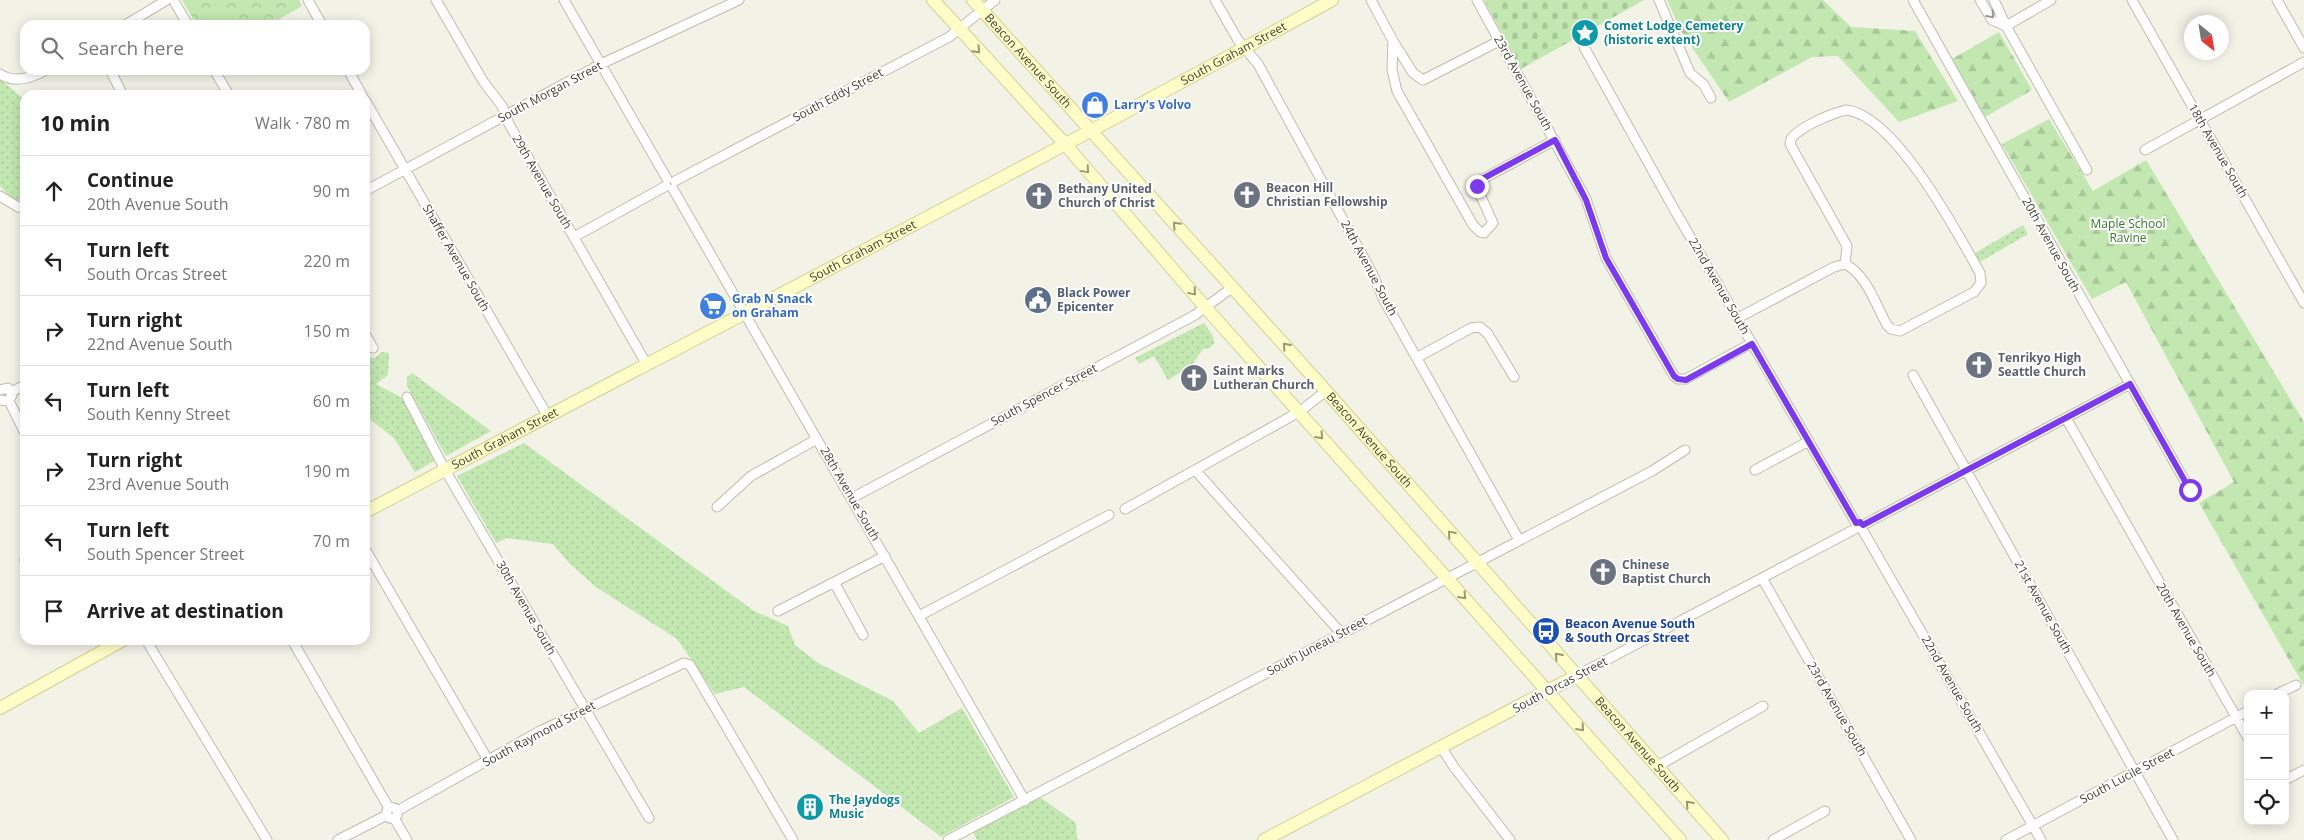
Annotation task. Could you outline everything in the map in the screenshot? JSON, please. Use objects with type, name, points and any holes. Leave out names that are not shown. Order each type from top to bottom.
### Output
[{"type":"main road","points":[[933,0],[958,30],[1065,144],[1206,308],[1680,840]]},
{"type":"main road","name":"South Graham Street","points":[[370,509],[547,415],[745,314],[1332,0]]},
{"type":"main road","name":"Beacon Avenue South","points":[[977,4],[1089,131],[1326,391],[1722,840]]},
{"type":"main road","points":[[0,708],[115,645]]},
{"type":"main road","name":"South Orcas Street","points":[[1264,840],[1576,676]]},
{"type":"street","points":[[308,0],[319,20]]},
{"type":"street","name":"29th Avenue South","points":[[436,0],[483,81],[502,106],[505,116],[647,364]]},
{"type":"street","name":"28th Avenue South","points":[[564,0],[1026,801]]},
{"type":"street","name":"South Morgan Street","points":[[370,188],[602,64],[739,0]]},
{"type":"street","name":"South Eddy Street","points":[[574,237],[670,184],[949,37],[958,30],[977,4],[994,0]]},
{"type":"street","name":"24th Avenue South","points":[[1214,0],[1238,40],[1258,64],[1282,106],[1384,300],[1518,540]]},
{"type":"street","points":[[1371,0],[1413,73],[1423,80],[1499,41]]},
{"type":"street","name":"23rd Avenue South","points":[[1477,0],[1586,200],[1606,258],[1671,373],[1678,379],[1686,380],[1752,344]]},
{"type":"street","points":[[1659,0],[1690,73],[1704,85],[1711,98]]},
{"type":"street","name":"20th Avenue South","points":[[1913,0],[2190,490]]},
{"type":"street","points":[[1980,0],[1992,20],[2006,26]]},
{"type":"street","points":[[1994,0],[2006,26],[2087,170]]},
{"type":"street","points":[[2006,26],[2051,0]]},
{"type":"street","name":"18th Avenue South","points":[[2132,0],[2303,298]]},
{"type":"street","points":[[2277,0],[2304,48]]},
{"type":"street","points":[[135,20],[172,1],[185,20]]},
{"type":"street","points":[[1393,41],[1392,70],[1397,91],[1476,229],[1484,232],[1491,228],[1493,223],[1478,190],[1477,186],[1482,179],[1555,140]]},
{"type":"street","name":"22nd Avenue South","points":[[1584,47],[1752,344],[2041,840]]},
{"type":"street","points":[[2145,150],[2304,62]]},
{"type":"street","points":[[0,74],[19,80],[38,75]]},
{"type":"street","points":[[113,75],[120,90]]},
{"type":"street","points":[[217,75],[226,90]]},
{"type":"street","points":[[351,75],[359,90]]},
{"type":"street","name":"Shaffer Avenue South","points":[[370,109],[547,415]]},
{"type":"street","points":[[1738,318],[1834,267],[1845,264],[1857,271],[1887,325],[1896,331],[1974,292],[1981,283],[1980,273],[1930,189],[1901,151],[1877,125],[1863,114],[1847,110],[1831,114],[1797,133],[1791,140],[1794,152],[1847,246],[1845,264]]},
{"type":"street","points":[[0,196],[20,207]]},
{"type":"street","name":"South Spencer Street","points":[[852,498],[1206,308],[1233,287]]},
{"type":"street","points":[[1418,358],[1471,328],[1480,327],[1488,334],[1514,377]]},
{"type":"street","points":[[370,343],[373,348]]},
{"type":"street","name":"21st Avenue South","points":[[1913,375],[2173,840]]},
{"type":"street","name":"South Orcas Street","points":[[1576,676],[2130,384]]},
{"type":"street","points":[[1,388],[8,388],[7,398],[20,423]]},
{"type":"street","points":[[7,398],[20,389]]},
{"type":"street","points":[[1125,508],[1299,412],[1326,391]]},
{"type":"street","name":"30th Avenue South","points":[[407,396],[445,470],[649,818]]},
{"type":"street","name":"20th Avenue South","points":[[2066,418],[2246,735]]},
{"type":"street","points":[[717,507],[751,476],[817,439]]},
{"type":"street","points":[[1755,470],[1809,441]]},
{"type":"street","name":"South Juneau Street","points":[[948,840],[1026,801],[1476,562],[1652,471],[1685,450]]},
{"type":"street","points":[[1195,470],[1342,633]]},
{"type":"street","points":[[919,616],[1109,515]]},
{"type":"street","points":[[778,611],[885,556]]},
{"type":"street","points":[[370,558],[488,760]]},
{"type":"street","name":"23rd Avenue South","points":[[1762,578],[1911,840]]},
{"type":"street","points":[[834,582],[863,635]]},
{"type":"street","points":[[149,645],[266,840]]},
{"type":"street","points":[[295,645],[407,840]]},
{"type":"street","name":"South Raymond Street","points":[[338,840],[467,774],[488,760],[585,709],[684,663],[690,665],[792,840]]},
{"type":"street","points":[[2285,690],[2296,685]]},
{"type":"street","points":[[1656,767],[1763,706]]},
{"type":"street","name":"South Lucile Street","points":[[2006,840],[2244,713]]},
{"type":"street","points":[[1441,747],[1510,840]]},
{"type":"street","points":[[2289,778],[2304,770]]},
{"type":"street","points":[[1773,840],[1824,811]]},
{"type":"green space","points":[[182,0],[299,0],[302,6],[278,20],[194,20]]},
{"type":"green space","points":[[1484,0],[1644,0],[1521,69]]},
{"type":"green space","points":[[1667,0],[1823,0],[1851,27],[1915,31],[1958,101],[1899,122],[1838,56],[1812,57],[1729,102],[1681,31]]},
{"type":"green space","points":[[215,8],[221,8],[226,13],[225,20],[210,19],[210,13]]},
{"type":"green space","points":[[1999,32],[2032,90],[1985,117],[1952,59]]},
{"type":"green space","points":[[0,79],[20,96],[20,201],[14,199],[0,186]]},
{"type":"green space","name":"Maple School Ravine","points":[[2049,119],[2093,191],[2146,160],[2304,422],[2304,686],[2199,503],[2234,482],[2126,282],[2092,299],[2002,144]]},
{"type":"green space","points":[[2023,225],[2028,234],[1980,262],[1975,253]]},
{"type":"green space","points":[[1204,323],[1213,336],[1214,343],[1210,348],[1203,349],[1191,366],[1168,380],[1154,356],[1139,364],[1135,358]]},
{"type":"green space","points":[[382,352],[389,353],[388,375],[376,384],[404,399],[434,461],[415,472],[394,438],[370,420],[370,357],[375,358]]},
{"type":"green space","points":[[412,373],[491,431],[446,456],[407,386],[407,377]]},
{"type":"green space","points":[[524,443],[754,611],[788,626],[795,645],[818,663],[893,701],[919,733],[962,708],[1014,797],[941,837],[744,687],[715,694],[677,639],[596,587],[569,563],[553,544],[507,538],[496,543],[457,476]]},
{"type":"green space","points":[[1040,797],[1076,823],[1077,838],[1079,840],[977,840],[973,832]]},
{"type":"place","name":"Comet Lodge Cemetery (historic extent)","points":[[1585,33]]},
{"type":"place","name":"Larry's Volvo","points":[[1095,105]]},
{"type":"place","name":"Beacon Hill Christian Fellowship","points":[[1247,195]]},
{"type":"place","name":"Bethany United Church of Christ","points":[[1039,196]]},
{"type":"place","name":"Black Power Epicenter","points":[[1038,300]]},
{"type":"place","name":"Grab N Snack on Graham","points":[[713,306]]},
{"type":"place","name":"Tenrikyo High Seattle Church","points":[[1979,365]]},
{"type":"place","name":"Saint Marks Lutheran Church","points":[[1194,378]]},
{"type":"place","name":"Chinese Baptist Church","points":[[1603,572]]},
{"type":"place","name":"Beacon Avenue South & South Orcas Street","points":[[1546,631]]},
{"type":"place","name":"The Jaydogs Music","points":[[810,807]]},
{"type":"route","points":[[1477,186],[1482,179],[1555,140],[1590,208],[1595,230],[1606,258],[1671,373],[1678,379],[1686,380],[1752,344],[1856,523],[1860,522],[1863,525],[2130,384],[2190,490]]}]
